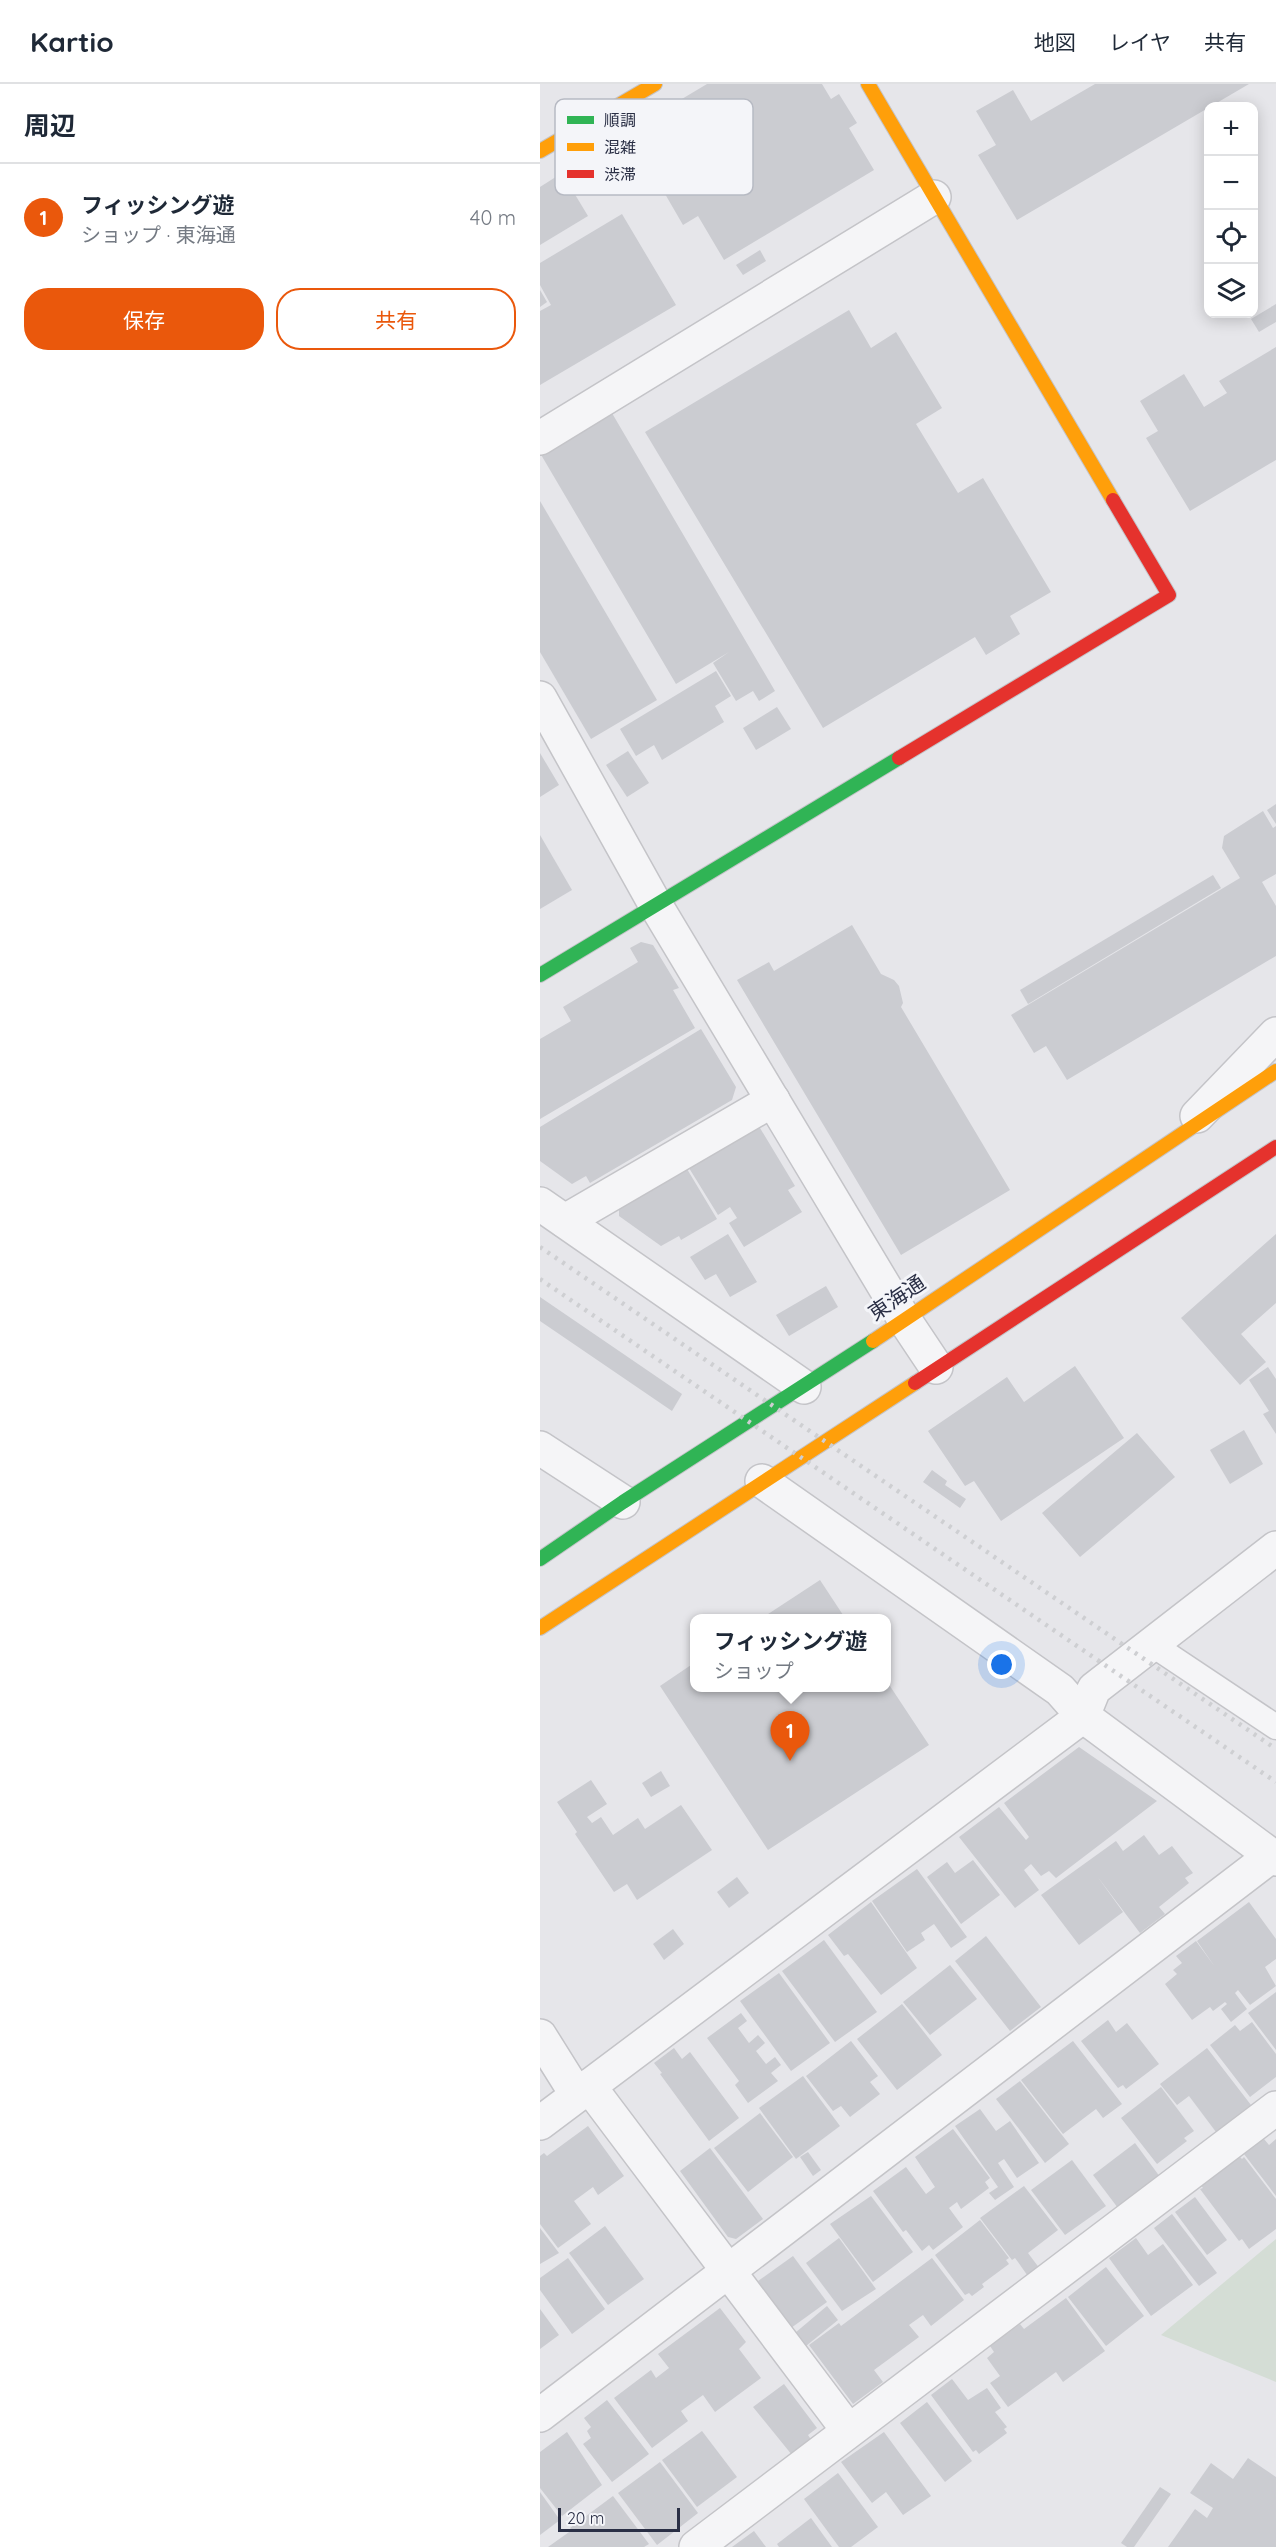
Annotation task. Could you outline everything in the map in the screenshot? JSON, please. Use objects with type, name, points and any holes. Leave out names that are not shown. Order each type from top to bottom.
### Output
[{"type":"main road","points":[[629,99],[655,84]]},
{"type":"main road","points":[[540,975],[1169,595],[868,84]]},
{"type":"main road","points":[[540,150],[555,141]]},
{"type":"main road","name":"東海通","points":[[540,1559],[623,1502],[804,1387],[1276,1071]]},
{"type":"main road","points":[[540,1628],[936,1367],[1276,1147]]},
{"type":"street","points":[[540,438],[934,197]]},
{"type":"street","points":[[540,698],[655,904],[903,1319],[936,1367]]},
{"type":"street","points":[[1182,1133],[1276,1034]]},
{"type":"street","points":[[773,1100],[553,1212],[804,1387]]},
{"type":"street","points":[[1217,1187],[1276,1159]]},
{"type":"street","points":[[540,1448],[623,1502]]},
{"type":"street","points":[[540,2415],[1274,1858],[1083,1716],[1060,1690],[762,1481]]},
{"type":"street","points":[[540,2123],[1083,1716],[1094,1689],[1150,1643],[1276,1548]]},
{"type":"street","points":[[540,2036],[728,2272],[848,2430]]},
{"type":"street","points":[[696,2547],[1276,2108]]},
{"type":"lane","points":[[1150,1643],[1276,1727]]},
{"type":"shaded area","points":[[1276,2239],[1276,2382],[1161,2335]]},
{"type":"building","points":[[707,84],[822,84],[831,99],[839,94],[857,123],[849,128],[874,170],[724,260],[698,216],[683,225],[666,195],[753,195],[753,99],[682,99]]},
{"type":"building","points":[[1095,84],[1249,84],[1218,102],[1204,102],[1204,110],[1017,220],[978,155],[996,145],[976,111],[1013,90],[1031,121]]},
{"type":"building","points":[[555,177],[555,195],[575,195],[588,216],[540,245],[540,187]]},
{"type":"building","points":[[622,214],[676,305],[540,385],[540,311],[551,305],[540,285],[540,263]]},
{"type":"building","points":[[760,250],[766,261],[743,275],[736,265]]},
{"type":"building","points":[[540,290],[547,302],[540,307]]},
{"type":"building","points":[[1276,304],[1276,322],[1259,332],[1251,319],[1258,318],[1258,315]]},
{"type":"building","points":[[849,310],[871,348],[896,332],[942,408],[916,424],[958,493],[983,478],[1051,592],[1010,616],[1020,634],[986,655],[975,637],[823,728],[645,432]]},
{"type":"building","points":[[1276,347],[1276,460],[1190,511],[1146,438],[1158,431],[1140,401],[1184,374],[1204,407],[1227,393],[1219,381]]},
{"type":"building","points":[[609,408],[775,691],[759,701],[753,691],[736,701],[713,663],[729,652],[676,684],[540,453]]},
{"type":"building","points":[[540,501],[657,700],[591,739],[540,652]]},
{"type":"building","points":[[716,671],[731,696],[715,706],[724,722],[662,760],[654,745],[636,756],[620,729]]},
{"type":"building","points":[[777,707],[791,729],[756,750],[743,728]]},
{"type":"building","points":[[628,751],[649,783],[627,797],[606,765]]},
{"type":"building","points":[[540,753],[559,785],[540,797]]},
{"type":"building","points":[[1276,804],[1276,824],[1267,810]]},
{"type":"building","points":[[1263,811],[1273,828],[1276,826],[1276,874],[1262,882],[1276,906],[1276,956],[1067,1080],[1046,1046],[1034,1053],[1011,1015],[1240,878],[1222,848],[1224,836]]},
{"type":"building","points":[[540,835],[572,890],[540,909]]},
{"type":"building","points":[[1213,875],[1221,888],[1028,1004],[1020,990]]},
{"type":"building","points":[[852,925],[881,974],[894,980],[899,986],[903,1003],[901,1007],[1010,1190],[901,1255],[737,980],[769,962],[774,971]]},
{"type":"building","points":[[641,942],[653,945],[679,988],[673,990],[695,1028],[540,1119],[540,1039],[571,1021],[563,1007],[638,962],[630,948]]},
{"type":"building","points":[[701,1029],[736,1087],[732,1100],[590,1183],[586,1176],[572,1184],[540,1161],[540,1127]]},
{"type":"building","points":[[751,1126],[760,1128],[795,1186],[788,1190],[802,1212],[744,1247],[729,1223],[737,1218],[730,1207],[718,1215],[689,1168]]},
{"type":"building","points":[[684,1164],[717,1219],[681,1240],[679,1236],[661,1246],[619,1216],[619,1203]]},
{"type":"building","points":[[728,1234],[757,1282],[730,1297],[716,1274],[705,1280],[690,1257]]},
{"type":"building","points":[[1276,1234],[1276,1303],[1241,1334],[1266,1362],[1240,1385],[1181,1318]]},
{"type":"building","points":[[826,1286],[838,1307],[789,1336],[776,1315]]},
{"type":"building","points":[[540,1297],[682,1394],[672,1411],[540,1321]]},
{"type":"building","points":[[1075,1366],[1124,1438],[1001,1521],[974,1481],[965,1486],[928,1431],[1007,1377],[1024,1402]]},
{"type":"building","points":[[1268,1367],[1276,1379],[1276,1434],[1263,1414],[1269,1411],[1249,1380]]},
{"type":"building","points":[[1244,1430],[1263,1464],[1230,1484],[1210,1450]]},
{"type":"building","points":[[1137,1433],[1175,1477],[1080,1557],[1042,1513]]},
{"type":"building","points":[[932,1470],[947,1481],[945,1485],[966,1499],[960,1508],[923,1482]]},
{"type":"building","points":[[820,1580],[842,1614],[768,1614]]},
{"type":"building","points":[[690,1666],[690,1692],[891,1692],[891,1688],[929,1745],[768,1850],[660,1686]]},
{"type":"building","points":[[1079,1747],[1157,1801],[1056,1878],[1049,1871],[1041,1876],[1031,1864],[1024,1870],[1039,1890],[1015,1908],[959,1837],[999,1807],[1026,1840],[1029,1837],[1004,1803]]},
{"type":"building","points":[[661,1771],[670,1786],[651,1797],[642,1783]]},
{"type":"building","points":[[591,1780],[607,1804],[587,1817],[592,1823],[601,1817],[613,1835],[638,1818],[645,1829],[681,1805],[712,1850],[637,1900],[627,1884],[614,1892],[575,1834],[577,1832],[557,1802]]},
{"type":"building","points":[[1144,1835],[1159,1855],[1172,1846],[1193,1873],[1185,1878],[1189,1883],[1159,1907],[1165,1914],[1140,1933],[1097,1876],[1123,1912],[1079,1945],[1041,1895],[1116,1841],[1123,1851]]},
{"type":"building","points":[[973,1860],[1000,1895],[961,1924],[927,1877],[947,1862],[955,1873]]},
{"type":"building","points":[[917,1869],[967,1937],[951,1948],[934,1924],[921,1933],[925,1940],[907,1952],[872,1901]]},
{"type":"building","points":[[737,1877],[749,1893],[729,1908],[717,1892]]},
{"type":"building","points":[[871,1902],[917,1968],[881,1995],[848,1954],[844,1956],[828,1935]]},
{"type":"building","points":[[1249,1902],[1276,1939],[1276,1959],[1265,1967],[1276,1986],[1250,2005],[1238,1990],[1235,1993],[1247,2009],[1231,2022],[1221,2009],[1227,2004],[1225,2002],[1213,2011],[1210,2007],[1192,2020],[1165,1984],[1177,1974],[1173,1970],[1182,1963],[1176,1956],[1196,1941],[1215,1967],[1197,1941]]},
{"type":"building","points":[[673,1929],[684,1944],[664,1960],[653,1944]]},
{"type":"building","points":[[986,1936],[1041,2007],[1010,2031],[955,1961]]},
{"type":"building","points":[[824,1940],[877,2012],[835,2042],[782,1971]]},
{"type":"building","points":[[950,1965],[977,1999],[930,2035],[903,2002]]},
{"type":"building","points":[[779,1973],[830,2043],[791,2071],[740,2001]]},
{"type":"building","points":[[1276,1992],[1276,2050],[1248,2013]]},
{"type":"building","points":[[902,2004],[942,2055],[897,2090],[857,2039]]},
{"type":"building","points":[[741,2013],[747,2021],[738,2028],[749,2043],[758,2035],[765,2043],[756,2051],[766,2064],[775,2057],[781,2065],[771,2073],[778,2081],[748,2103],[735,2085],[739,2081],[707,2038]]},
{"type":"building","points":[[1108,2020],[1116,2032],[1127,2023],[1159,2064],[1126,2089],[1123,2085],[1118,2088],[1081,2041]]},
{"type":"building","points":[[1252,2022],[1276,2054],[1276,2077],[1250,2097],[1210,2045],[1235,2025],[1240,2031]]},
{"type":"building","points":[[851,2041],[878,2076],[870,2082],[880,2094],[850,2117],[841,2106],[833,2111],[806,2076]]},
{"type":"building","points":[[1073,2041],[1122,2104],[1103,2118],[1096,2109],[1063,2134],[1021,2080]]},
{"type":"building","points":[[674,2048],[682,2059],[690,2052],[739,2118],[709,2141],[654,2063]]},
{"type":"building","points":[[1207,2048],[1251,2105],[1216,2132],[1189,2096],[1177,2105],[1160,2084]]},
{"type":"building","points":[[803,2076],[840,2126],[796,2159],[759,2108]]},
{"type":"building","points":[[1020,2081],[1069,2144],[1045,2163],[996,2099]]},
{"type":"building","points":[[1161,2087],[1194,2131],[1184,2138],[1187,2141],[1157,2164],[1121,2118]]},
{"type":"building","points":[[980,2109],[996,2131],[1010,2121],[1039,2163],[1017,2178],[1004,2159],[998,2163],[1014,2187],[995,2200],[989,2193],[998,2187],[955,2126]]},
{"type":"building","points":[[760,2113],[793,2157],[748,2192],[714,2148]]},
{"type":"building","points":[[588,2126],[624,2176],[598,2195],[593,2187],[574,2201],[591,2224],[558,2248],[540,2224],[540,2156],[544,2153],[547,2156]]},
{"type":"building","points":[[953,2129],[990,2178],[985,2182],[989,2188],[961,2209],[957,2202],[949,2208],[963,2227],[933,2250],[929,2245],[922,2251],[906,2230],[903,2232],[873,2191],[906,2167],[926,2194],[935,2187],[915,2157]]},
{"type":"building","points":[[1264,2139],[1269,2145],[1276,2139],[1276,2196],[1244,2154]]},
{"type":"building","points":[[1135,2143],[1163,2181],[1121,2212],[1093,2175]]},
{"type":"building","points":[[710,2148],[763,2219],[736,2239],[728,2237],[680,2171]]},
{"type":"building","points":[[808,2152],[821,2170],[813,2176],[800,2157]]},
{"type":"building","points":[[1240,2157],[1242,2159],[1244,2157],[1276,2199],[1276,2229],[1249,2249],[1242,2239],[1239,2241],[1200,2189]]},
{"type":"building","points":[[1072,2160],[1106,2206],[1065,2235],[1031,2190]]},
{"type":"building","points":[[1024,2186],[1058,2230],[1028,2253],[1043,2273],[1032,2282],[1015,2258],[1012,2260],[980,2218]]},
{"type":"building","points":[[871,2196],[913,2252],[873,2282],[830,2224]]},
{"type":"building","points":[[1195,2197],[1227,2240],[1207,2255],[1175,2212]]},
{"type":"building","points":[[1172,2214],[1217,2273],[1199,2286],[1154,2228]]},
{"type":"building","points":[[980,2220],[1009,2258],[1006,2260],[1009,2264],[982,2284],[984,2287],[972,2296],[969,2293],[965,2295],[935,2255]]},
{"type":"building","points":[[605,2226],[644,2279],[608,2305],[569,2253]]},
{"type":"building","points":[[540,2228],[559,2253],[540,2264]]},
{"type":"building","points":[[839,2238],[876,2289],[842,2311],[806,2263]]},
{"type":"building","points":[[1136,2238],[1148,2255],[1163,2244],[1193,2285],[1151,2316],[1109,2258]]},
{"type":"building","points":[[793,2256],[827,2302],[791,2328],[758,2281]]},
{"type":"building","points":[[568,2258],[605,2309],[572,2334],[540,2290],[540,2278]]},
{"type":"building","points":[[932,2258],[964,2300],[931,2326],[923,2315],[909,2325],[919,2337],[874,2370],[883,2382],[853,2404],[809,2345],[839,2323],[841,2326]]},
{"type":"building","points":[[1106,2267],[1144,2316],[1106,2346],[1068,2297]]},
{"type":"building","points":[[1066,2298],[1105,2351],[1063,2382],[1056,2372],[1008,2407],[990,2383],[1000,2376],[987,2358],[994,2352],[990,2346],[1020,2324],[1024,2329]]},
{"type":"building","points":[[827,2306],[838,2320],[806,2346],[795,2333]]},
{"type":"building","points":[[720,2308],[746,2342],[739,2349],[761,2378],[715,2412],[703,2395],[681,2411],[688,2421],[652,2448],[614,2398],[651,2370],[656,2378],[669,2368],[658,2354]]},
{"type":"building","points":[[540,2309],[559,2335],[540,2349]]},
{"type":"building","points":[[952,2379],[968,2400],[987,2388],[1001,2408],[995,2412],[1007,2427],[1004,2429],[1007,2433],[979,2454],[976,2450],[973,2452],[931,2395]]},
{"type":"building","points":[[784,2384],[817,2428],[808,2435],[812,2441],[792,2455],[753,2407]]},
{"type":"building","points":[[607,2400],[649,2454],[612,2482],[583,2444],[591,2438],[587,2431],[591,2427],[584,2418]]},
{"type":"building","points":[[927,2402],[972,2461],[945,2482],[900,2423]]},
{"type":"building","points":[[702,2431],[737,2477],[697,2507],[662,2460]]},
{"type":"building","points":[[567,2432],[602,2485],[562,2516],[540,2488],[540,2452]]},
{"type":"building","points":[[884,2432],[931,2496],[903,2515],[886,2492],[872,2503],[841,2462]]},
{"type":"building","points":[[1248,2458],[1276,2477],[1276,2547],[1168,2547],[1195,2509],[1207,2518],[1213,2508],[1190,2493],[1211,2463],[1233,2479]]},
{"type":"building","points":[[660,2462],[698,2513],[657,2545],[618,2493]]},
{"type":"building","points":[[838,2473],[878,2527],[851,2547],[839,2547],[804,2499]]},
{"type":"building","points":[[1160,2487],[1171,2494],[1134,2547],[1127,2547],[1121,2543]]},
{"type":"building","points":[[540,2492],[560,2520],[540,2535]]},
{"type":"building","points":[[613,2496],[649,2544],[644,2547],[548,2547],[572,2530],[570,2528]]},
{"type":"building","points":[[811,2518],[832,2547],[779,2547],[777,2544]]},
{"type":"building","points":[[754,2531],[766,2547],[732,2547]]},
{"type":"railway","points":[[540,1247],[1276,1749]]},
{"type":"railway","points":[[540,1279],[1276,1782]]},
{"type":"traffic: fast","points":[[540,975],[899,758]]},
{"type":"traffic: fast","points":[[540,1559],[623,1502],[873,1341]]},
{"type":"traffic: slow","points":[[629,99],[655,84]]},
{"type":"traffic: slow","points":[[868,84],[1113,500]]},
{"type":"traffic: slow","points":[[540,151],[555,142]]},
{"type":"traffic: slow","points":[[873,1341],[1276,1071]]},
{"type":"traffic: slow","points":[[540,1628],[915,1383]]},
{"type":"traffic: jam","points":[[899,758],[1169,595],[1113,500]]},
{"type":"traffic: jam","points":[[915,1383],[1276,1147]]},
{"type":"place","name":"フィッシング遊","points":[[790,1761]]}]
